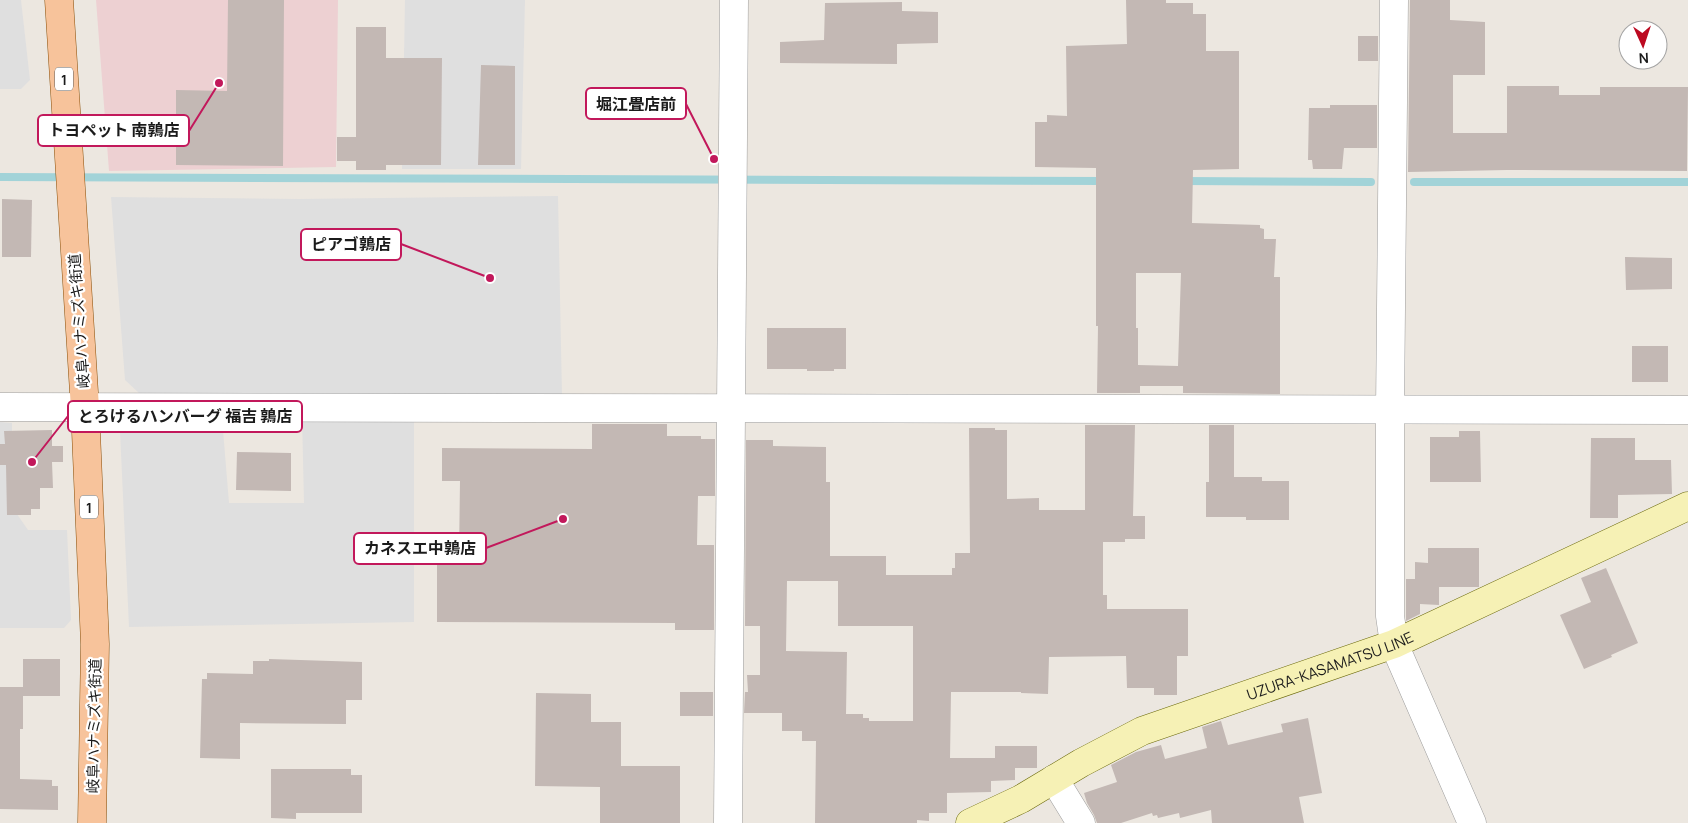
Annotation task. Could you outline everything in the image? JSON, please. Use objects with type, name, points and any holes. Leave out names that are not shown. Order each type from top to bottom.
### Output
[{"type":"main road","name":"岐阜ハナミズキ街道","points":[[59,0],[85,408],[95,644],[92,823]]},
{"type":"main road","name":"UZURA-KASAMATSU LINE","points":[[970,823],[1021,799],[1142,731],[1394,644],[1688,506]]},
{"type":"street","points":[[728,823],[734,0]]},
{"type":"street","points":[[1394,0],[1390,616],[1394,644],[1472,823]]},
{"type":"street","points":[[0,407],[1390,411],[1688,410]]},
{"type":"street","points":[[1054,779],[1081,823]]},
{"type":"shaded area","points":[[0,0],[21,0],[30,80],[21,89],[0,89]]},
{"type":"shaded area","points":[[96,0],[338,0],[336,167],[109,171]]},
{"type":"shaded area","points":[[405,0],[525,0],[521,169],[402,169]]},
{"type":"shaded area","points":[[558,196],[562,396],[139,393],[125,380],[111,197],[299,199]]},
{"type":"shaded area","points":[[302,416],[414,417],[414,622],[129,627],[120,431],[129,420],[222,418],[229,503],[304,503]]},
{"type":"shaded area","points":[[0,422],[12,423],[12,507],[28,530],[67,530],[71,620],[64,628],[0,628]]},
{"type":"building","points":[[228,0],[284,0],[283,166],[176,165],[176,90],[227,91]]},
{"type":"building","points":[[1126,0],[1166,0],[1166,3],[1193,3],[1193,14],[1206,14],[1206,51],[1239,51],[1239,169],[1193,170],[1192,223],[1260,225],[1260,228],[1264,229],[1264,239],[1276,239],[1274,277],[1280,277],[1280,394],[1183,393],[1183,386],[1140,386],[1140,393],[1097,393],[1096,168],[1035,167],[1035,122],[1047,122],[1047,115],[1067,116],[1066,46],[1127,44]],"holes":[[[1136,273],[1181,273],[1178,366],[1138,365]]]},
{"type":"building","points":[[1410,0],[1450,0],[1450,20],[1485,22],[1485,75],[1453,75],[1453,133],[1507,133],[1507,86],[1559,86],[1559,95],[1600,95],[1600,87],[1688,87],[1687,171],[1507,170],[1408,172]]},
{"type":"building","points":[[902,2],[902,11],[938,12],[938,43],[897,44],[897,64],[780,63],[780,42],[824,40],[825,3]]},
{"type":"building","points":[[356,27],[386,27],[386,58],[442,58],[441,165],[386,165],[386,170],[356,170],[356,161],[337,161],[337,137],[356,137]]},
{"type":"building","points":[[1358,36],[1378,36],[1378,61],[1358,61]]},
{"type":"building","points":[[481,65],[515,66],[515,165],[478,165]]},
{"type":"building","points":[[1330,105],[1377,105],[1377,148],[1344,148],[1342,169],[1313,169],[1312,160],[1308,160],[1309,108],[1330,108]]},
{"type":"building","points":[[2,199],[32,200],[31,257],[2,257]]},
{"type":"building","points":[[1625,257],[1672,258],[1672,289],[1626,290]]},
{"type":"building","points":[[767,328],[846,328],[846,369],[807,371],[807,369],[767,369]]},
{"type":"building","points":[[1632,346],[1668,346],[1668,382],[1632,382]]},
{"type":"building","points":[[592,424],[667,424],[667,436],[701,436],[701,439],[715,439],[715,496],[698,496],[697,545],[714,545],[714,630],[675,630],[675,623],[437,622],[437,557],[459,557],[460,481],[442,481],[442,448],[592,449]]},
{"type":"building","points":[[1085,425],[1135,425],[1133,516],[1145,516],[1145,539],[1125,539],[1125,542],[1103,542],[1103,595],[1107,595],[1107,609],[1188,609],[1188,656],[1177,656],[1177,695],[1154,695],[1154,688],[1127,688],[1126,656],[1049,657],[1048,694],[951,692],[950,758],[995,758],[995,746],[1037,746],[1037,768],[1015,768],[1015,780],[991,781],[991,792],[947,793],[947,813],[929,813],[929,821],[917,820],[917,823],[815,823],[816,741],[802,741],[802,731],[782,731],[782,713],[744,713],[745,692],[748,692],[747,675],[760,675],[760,626],[745,626],[746,440],[773,440],[773,446],[826,447],[826,482],[830,482],[830,556],[886,556],[886,575],[952,575],[952,568],[955,568],[955,553],[970,553],[969,428],[1007,430],[1007,499],[1039,498],[1039,510],[1085,510]],"holes":[[[787,581],[838,581],[838,626],[913,626],[913,721],[869,721],[869,718],[863,718],[863,714],[846,714],[847,652],[786,651]]]},
{"type":"building","points":[[1209,425],[1234,425],[1234,477],[1262,477],[1262,481],[1289,481],[1289,520],[1246,520],[1246,517],[1206,517],[1206,482],[1209,482]]},
{"type":"building","points":[[52,430],[52,446],[63,446],[63,462],[52,462],[53,488],[40,488],[40,509],[31,509],[31,515],[7,515],[6,465],[0,465],[0,444],[5,444],[4,431]]},
{"type":"building","points":[[1459,431],[1480,431],[1481,482],[1430,482],[1430,437],[1459,437]]},
{"type":"building","points":[[1591,438],[1635,438],[1635,460],[1671,460],[1672,494],[1618,495],[1618,518],[1590,518]]},
{"type":"building","points":[[237,452],[291,453],[291,491],[236,490]]},
{"type":"building","points":[[1428,548],[1479,548],[1479,587],[1439,587],[1439,605],[1420,604],[1420,614],[1406,621],[1406,579],[1415,579],[1415,562],[1428,563]]},
{"type":"building","points":[[1606,568],[1638,643],[1584,669],[1560,615],[1591,602],[1581,578]]},
{"type":"building","points":[[23,659],[60,659],[60,696],[23,696]]},
{"type":"building","points":[[269,659],[362,662],[362,700],[346,700],[346,724],[240,723],[240,759],[200,758],[202,679],[207,679],[207,673],[253,674],[253,661],[269,661]]},
{"type":"building","points":[[0,687],[23,687],[23,729],[20,729],[20,779],[52,780],[52,786],[58,786],[58,810],[0,809]]},
{"type":"building","points":[[680,692],[713,692],[713,716],[680,716]]},
{"type":"building","points":[[536,693],[591,694],[591,722],[621,722],[621,766],[680,766],[680,823],[600,823],[600,787],[535,786]]},
{"type":"building","points":[[1308,718],[1322,793],[1299,797],[1304,823],[1212,823],[1211,810],[1180,818],[1179,813],[1158,818],[1157,815],[1153,816],[1152,813],[1121,823],[1097,823],[1087,803],[1084,793],[1117,782],[1111,765],[1136,752],[1161,745],[1165,759],[1207,748],[1202,727],[1221,721],[1228,745],[1283,732],[1281,724]]},
{"type":"building","points":[[271,769],[351,769],[351,775],[362,775],[362,813],[296,813],[296,819],[271,818]]},
{"type":"waterway","points":[[0,177],[1105,181]]},
{"type":"waterway","points":[[1184,181],[1371,182]]},
{"type":"waterway","points":[[1414,182],[1688,182]]},
{"type":"place","name":"トヨペット 南鶉店","points":[[219,83]]},
{"type":"place","name":"堀江畳店前","points":[[714,159]]},
{"type":"place","name":"ピアゴ鶉店","points":[[490,278]]},
{"type":"place","name":"とろけるハンバーグ 福吉 鶉店","points":[[32,462]]},
{"type":"place","name":"カネスエ中鶉店","points":[[563,519]]}]
